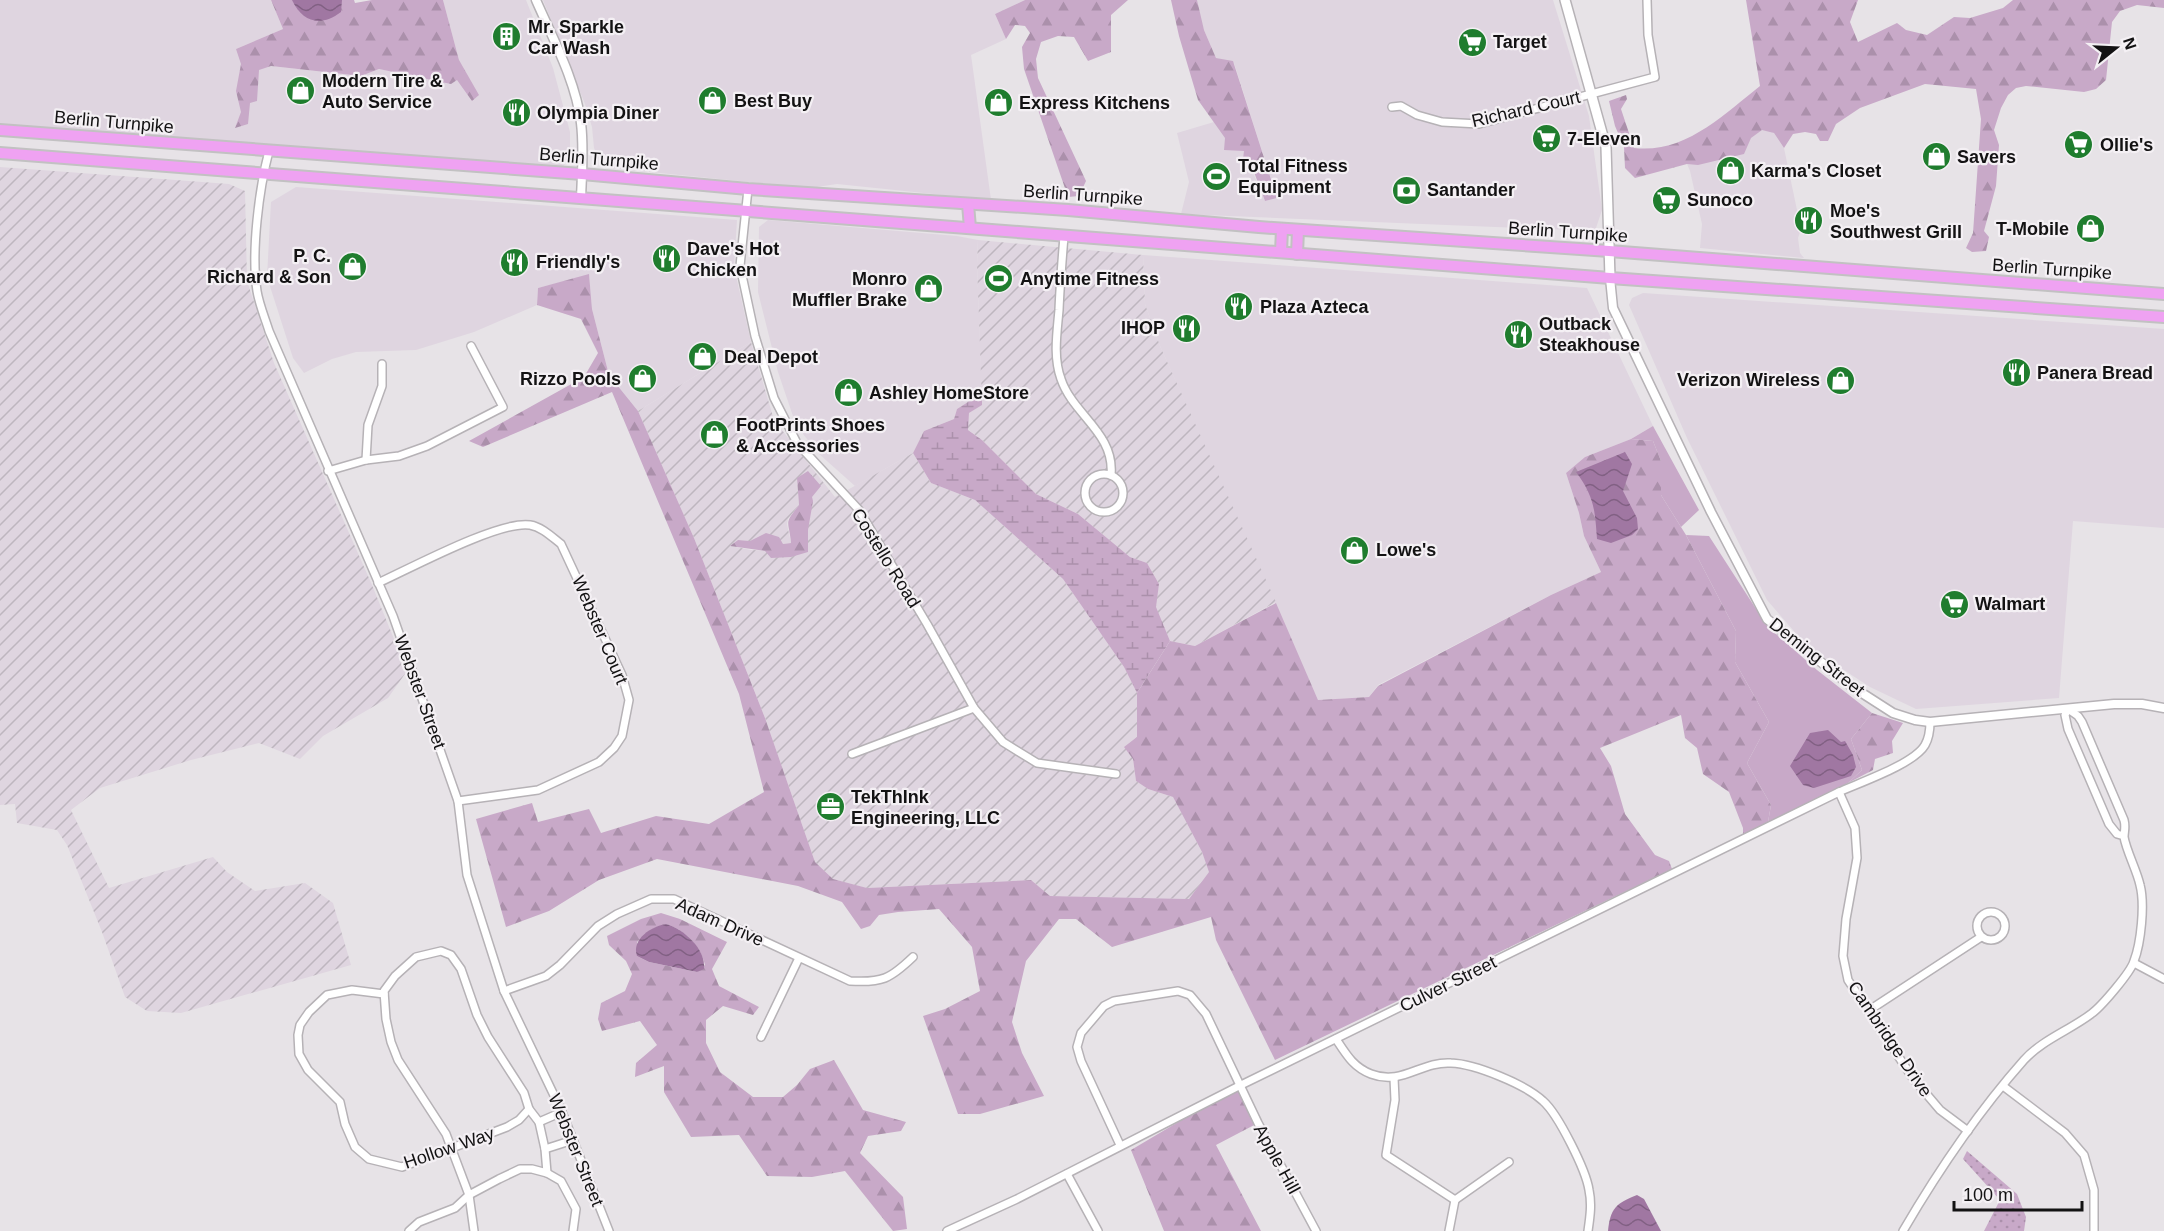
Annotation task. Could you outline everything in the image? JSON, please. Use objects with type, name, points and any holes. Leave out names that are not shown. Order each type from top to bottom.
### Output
[{"type":"highway","name":"Berlin Turnpike","points":[[0,130],[582,174],[747,189],[1068,210],[1282,229],[1609,251],[2164,294]]},
{"type":"highway","points":[[0,153],[1610,278],[2164,317]]},
{"type":"highway","points":[[968,204],[970,228]]},
{"type":"highway","points":[[1281,252],[1282,229]]},
{"type":"highway","points":[[1297,254],[1298,230]]},
{"type":"main road","points":[[1565,0],[1606,147],[1610,278]]},
{"type":"street","points":[[536,0],[578,107],[582,131],[581,198]]},
{"type":"street","name":"Richard Court","points":[[1392,107],[1401,106],[1417,115],[1442,122],[1470,124],[1489,122],[1655,77],[1648,35],[1647,0]]},
{"type":"street","name":"Webster Street","points":[[269,151],[263,172],[258,210],[257,291],[269,331],[393,616],[458,801],[467,875],[504,992],[562,1112],[609,1231]]},
{"type":"street","name":"Costello Road","points":[[747,189],[747,210],[740,266],[755,336],[774,398],[797,443],[859,510],[974,708],[1003,742],[1037,763],[1116,774]]},
{"type":"street","points":[[1064,236],[1055,354],[1061,379],[1068,394],[1100,433],[1110,453],[1111,475],[1121,486],[1121,500],[1111,510],[1100,511],[1090,506],[1085,496],[1087,484],[1094,476],[1111,475]]},
{"type":"street","name":"Deming Street","points":[[1610,278],[1613,308],[1711,512],[1767,619],[1851,686],[1893,713],[1930,722],[2114,704],[2164,708]]},
{"type":"street","points":[[328,471],[366,460],[399,456],[427,446],[503,407],[471,346]]},
{"type":"street","points":[[366,460],[368,425],[382,386],[382,364]]},
{"type":"street","name":"Webster Court","points":[[378,583],[489,532],[510,526],[530,525],[547,532],[561,544],[622,675],[629,700],[622,736],[614,748],[599,762],[538,790],[458,801]]},
{"type":"street","points":[[852,754],[974,708]]},
{"type":"street","points":[[1903,1231],[1968,1131],[2026,1058],[2098,1008],[2134,963],[2143,897],[2124,836],[2126,831],[2124,820],[2087,733],[2078,716],[2068,709],[2065,716],[2068,729],[2091,782],[2113,830],[2124,836]]},
{"type":"street","name":"Culver Street","points":[[947,1231],[1912,758],[1925,744],[1930,722]]},
{"type":"street","name":"Cambridge Drive","points":[[1839,792],[1855,828],[1857,858],[1846,919],[1843,956],[1848,980],[1912,1077],[1940,1110],[1968,1131]]},
{"type":"street","name":"Adam Drive","points":[[504,992],[546,976],[598,926],[617,914],[651,899],[674,899],[850,981],[872,983],[895,974],[913,957]]},
{"type":"street","points":[[1991,912],[2001,916],[2006,926],[2002,936],[1992,941],[1981,937],[1977,927],[1981,916],[1991,912]]},
{"type":"street","points":[[1869,1011],[1981,937]]},
{"type":"street","points":[[474,1231],[469,1195],[446,1134],[398,1060],[386,1019],[384,994],[395,976],[416,957],[441,951],[451,955],[461,969],[488,1037],[524,1094],[529,1109],[539,1122],[547,1173]]},
{"type":"street","points":[[761,1037],[799,958]]},
{"type":"street","points":[[2134,963],[2164,979]]},
{"type":"street","name":"Hollow Way","points":[[384,994],[368,990],[352,990],[341,991],[322,998],[300,1025],[298,1035],[299,1054],[308,1070],[340,1102],[345,1124],[355,1147],[369,1159],[402,1167],[507,1127],[519,1120],[529,1109]]},
{"type":"street","points":[[1120,1145],[1081,1061],[1077,1047],[1081,1033],[1086,1026],[1104,1006],[1114,1001],[1178,991],[1190,995],[1206,1014],[1239,1086]]},
{"type":"street","points":[[1336,1039],[1352,1064],[1371,1074],[1394,1078],[1425,1067],[1449,1062],[1476,1067],[1529,1090],[1545,1102],[1560,1123],[1589,1188],[1591,1206],[1588,1231]]},
{"type":"street","points":[[1394,1078],[1395,1100],[1386,1155],[1455,1200]]},
{"type":"street","name":"Apple Hill","points":[[1239,1086],[1316,1231]]},
{"type":"street","points":[[2003,1086],[2065,1133],[2084,1155],[2094,1190],[2094,1231]]},
{"type":"street","points":[[539,1122],[562,1112]]},
{"type":"street","points":[[544,1149],[573,1140]]},
{"type":"street","points":[[1449,1231],[1455,1200],[1509,1162]]},
{"type":"street","points":[[409,1231],[419,1222],[455,1208],[469,1195],[520,1170],[532,1168],[561,1181],[576,1209],[573,1231]]},
{"type":"street","points":[[1067,1174],[1098,1231]]},
{"type":"shaded area","points":[[0,0],[271,0],[283,29],[236,49],[271,66],[361,76],[379,69],[431,79],[459,60],[443,0],[526,0],[553,68],[570,132],[570,155],[560,172],[0,124]]},
{"type":"shaded area","points":[[543,0],[1025,0],[995,14],[1006,39],[971,55],[991,200],[837,184],[810,188],[610,168],[600,161],[594,148],[592,127],[585,104]]},
{"type":"shaded area","points":[[1197,0],[1553,0],[1589,116],[1602,210],[1595,231],[1181,214],[1189,182],[1177,133],[1214,122],[1226,138],[1244,151],[1265,201],[1277,198],[1234,63],[1216,58],[1204,30]]},
{"type":"shaded area","points":[[1761,127],[1774,133],[1784,148],[1801,229],[1798,238],[1800,253],[1804,258],[1700,248],[1702,224],[1690,171],[1681,150]]},
{"type":"shaded area","points":[[0,167],[229,184],[245,191],[247,281],[274,363],[372,585],[407,671],[388,698],[323,736],[300,759],[259,743],[191,760],[100,788],[71,810],[109,888],[213,857],[227,872],[255,891],[305,883],[333,903],[351,965],[181,1013],[147,1011],[125,997],[67,845],[57,830],[17,823],[15,804],[0,805]]},
{"type":"shaded area","points":[[296,187],[737,220],[734,267],[751,342],[638,411],[609,375],[592,309],[589,275],[538,288],[537,305],[474,332],[416,350],[356,352],[332,359],[304,373],[293,358],[267,277],[271,202]]},
{"type":"shaded area","points":[[768,220],[957,236],[978,240],[982,393],[957,409],[954,419],[924,431],[913,453],[855,486],[818,453],[796,425],[778,372],[758,292],[759,227]]},
{"type":"shaded area","points":[[978,240],[1143,255],[1145,304],[1160,346],[1276,602],[1195,646],[1170,641],[1155,607],[1159,584],[1147,563],[1130,557],[1078,514],[1036,494],[982,440],[967,429],[969,413],[982,404]]},
{"type":"shaded area","points":[[1143,255],[1587,288],[1653,426],[1631,439],[1585,457],[1566,473],[1584,536],[1601,572],[1551,595],[1378,685],[1369,697],[1318,700],[1160,346],[1145,304]]},
{"type":"shaded area","points":[[1643,293],[2164,329],[2164,528],[2073,521],[2059,698],[1916,709],[1870,687],[1807,646],[1767,600],[1687,438],[1629,305],[1632,298]]},
{"type":"shaded area","points":[[751,342],[774,420],[835,497],[913,453],[931,483],[975,500],[1063,579],[1124,667],[1137,693],[1137,738],[1133,759],[1136,781],[1148,789],[1173,797],[1210,872],[1189,899],[1050,896],[1031,880],[866,888],[833,879],[815,862],[765,718],[694,538],[638,411]],"holes":[[[797,479],[808,530],[807,552],[751,550],[731,546],[738,540],[791,543],[787,524],[788,519],[799,505]]]},
{"type":"green space","points":[[271,0],[354,0],[355,3],[372,0],[443,0],[459,60],[479,95],[472,101],[457,80],[451,84],[379,69],[361,76],[271,66],[259,70],[257,101],[250,103],[248,124],[235,128],[241,112],[236,91],[241,64],[236,49],[283,29]]},
{"type":"green space","points":[[1025,0],[1128,0],[1111,15],[1111,52],[1088,61],[1074,37],[1058,36],[1041,42],[1036,59],[1038,78],[1086,181],[1079,196],[1068,197],[1024,69],[1022,47],[1030,33],[1025,26],[1015,25],[1006,39],[995,14]]},
{"type":"green space","points":[[1171,0],[1197,0],[1204,30],[1216,58],[1233,61],[1277,198],[1265,201],[1249,159],[1243,159],[1244,151],[1224,150],[1225,138],[1198,100]]},
{"type":"green space","points":[[1746,0],[1858,0],[1850,22],[1858,42],[1897,23],[1906,30],[1927,35],[1954,17],[1970,18],[2003,8],[2013,0],[2164,0],[2164,8],[2137,5],[2120,11],[2112,22],[2106,80],[2096,89],[2084,92],[2026,86],[2016,88],[2008,95],[1994,130],[1999,145],[1996,186],[1984,231],[1989,237],[1986,251],[1972,252],[1966,248],[1973,233],[1981,119],[1976,89],[1925,84],[1860,108],[1836,124],[1828,141],[1820,141],[1816,134],[1805,132],[1793,134],[1784,148],[1774,133],[1762,130],[1751,138],[1744,154],[1698,165],[1687,164],[1635,178],[1625,168],[1624,147],[1615,126],[1609,101],[1626,95],[1627,99],[1621,109],[1634,148],[1653,148],[1687,139],[1717,120],[1760,86]]},
{"type":"green space","points":[[589,274],[592,309],[609,375],[638,411],[694,538],[765,718],[815,862],[833,879],[867,888],[1031,880],[1050,896],[1189,899],[1209,872],[1202,852],[1173,797],[1148,789],[1136,781],[1133,759],[1124,747],[1137,737],[1137,693],[1170,641],[1195,646],[1276,603],[1318,700],[1369,697],[1378,686],[1551,595],[1601,572],[1584,536],[1566,473],[1585,457],[1631,439],[1653,441],[1661,461],[1661,495],[1686,535],[1736,631],[1735,662],[1769,722],[1747,763],[1771,805],[1768,822],[1743,836],[1743,828],[1729,792],[1703,774],[1697,748],[1685,738],[1681,715],[1600,748],[1611,766],[1625,814],[1655,855],[1669,861],[1672,869],[1275,1060],[1216,940],[1211,917],[1112,947],[1076,919],[1059,919],[1026,961],[1012,1022],[1022,1053],[1044,1096],[980,1114],[958,1114],[923,1016],[945,1009],[980,991],[972,947],[939,909],[879,915],[870,926],[861,929],[842,902],[798,886],[657,859],[599,880],[549,911],[506,927],[476,819],[532,803],[538,822],[589,809],[601,833],[656,816],[709,824],[764,792],[739,694],[612,392],[483,447],[469,441],[584,377],[598,353],[581,319],[537,305],[538,288]]},
{"type":"green space","points":[[982,393],[982,405],[969,413],[968,430],[982,440],[1036,494],[1078,514],[1130,557],[1147,563],[1159,584],[1156,607],[1170,641],[1137,693],[1124,667],[1063,579],[975,500],[931,483],[913,453],[924,431],[954,419],[957,409]]},
{"type":"green space","points":[[1653,426],[1699,510],[1681,527],[1661,495],[1661,461],[1653,441],[1631,439]]},
{"type":"green space","points":[[808,471],[821,486],[812,497],[808,552],[791,557],[771,558],[765,551],[730,546],[738,540],[750,541],[766,533],[779,537],[783,544],[791,543],[788,523],[799,505],[797,478]]},
{"type":"green space","points":[[1686,535],[1709,536],[1767,626],[1817,670],[1872,713],[1851,739],[1862,770],[1848,783],[1768,822],[1771,805],[1747,763],[1769,722],[1735,662],[1736,631]]},
{"type":"green space","points":[[1872,713],[1903,723],[1892,741],[1893,753],[1875,759],[1873,770],[1848,783],[1862,770],[1851,739]]},
{"type":"green space","points":[[661,913],[680,919],[727,942],[712,969],[719,986],[759,1007],[753,1015],[723,1006],[706,1020],[706,1043],[720,1072],[753,1097],[783,1097],[810,1069],[834,1060],[863,1110],[906,1122],[901,1131],[868,1136],[860,1153],[903,1197],[907,1229],[893,1231],[845,1171],[812,1177],[767,1176],[739,1135],[691,1137],[664,1092],[664,1066],[635,1077],[636,1063],[657,1045],[640,1021],[602,1031],[598,1019],[601,1003],[625,991],[632,974],[626,961],[609,945],[607,936],[641,919]],"holes":[[[666,924],[673,926],[691,939],[700,951],[705,965],[697,972],[649,962],[637,956],[637,942],[654,928]]]},
{"type":"green space","points":[[1239,1086],[1258,1123],[1216,1145],[1261,1231],[1164,1231],[1131,1150]]},
{"type":"green space","points":[[1967,1151],[2017,1194],[2026,1217],[2024,1231],[1984,1231],[2000,1200],[1963,1159]]},
{"type":"water","points":[[292,0],[342,0],[341,12],[326,20],[313,20],[301,14]]},
{"type":"water","points":[[1625,452],[1632,464],[1623,491],[1637,518],[1638,529],[1632,535],[1611,543],[1597,539],[1592,504],[1587,489],[1576,472]]},
{"type":"water","points":[[1828,730],[1841,742],[1845,741],[1853,755],[1856,767],[1851,776],[1814,788],[1803,785],[1790,766],[1810,733]]},
{"type":"water","points":[[666,924],[680,930],[698,947],[704,962],[704,969],[697,972],[649,962],[637,956],[637,944],[644,934],[655,927]]},
{"type":"water","points":[[1637,1195],[1644,1199],[1661,1231],[1608,1231],[1610,1217],[1615,1208]]},
{"type":"place","name":"Mr. Sparkle Car Wash","points":[[507,37]]},
{"type":"place","name":"Target","points":[[1472,42]]},
{"type":"place","name":"Modern Tire & Auto Service","points":[[301,91]]},
{"type":"place","name":"Best Buy","points":[[713,101]]},
{"type":"place","name":"Express Kitchens","points":[[998,103]]},
{"type":"place","name":"Olympia Diner","points":[[516,113]]},
{"type":"place","name":"7-Eleven","points":[[1546,139]]},
{"type":"place","name":"Ollie's","points":[[2079,145]]},
{"type":"place","name":"Savers","points":[[1936,157]]},
{"type":"place","name":"Karma's Closet","points":[[1730,171]]},
{"type":"place","name":"Total Fitness Equipment","points":[[1217,176]]},
{"type":"place","name":"Santander","points":[[1406,190]]},
{"type":"place","name":"Sunoco","points":[[1666,200]]},
{"type":"place","name":"Moe's Southwest Grill","points":[[1809,221]]},
{"type":"place","name":"T-Mobile","points":[[2090,229]]},
{"type":"place","name":"Dave's Hot Chicken","points":[[666,259]]},
{"type":"place","name":"Friendly's","points":[[515,262]]},
{"type":"place","name":"P. C. Richard & Son","points":[[352,266]]},
{"type":"place","name":"Anytime Fitness","points":[[999,279]]},
{"type":"place","name":"Monro Muffler Brake","points":[[928,289]]},
{"type":"place","name":"Plaza Azteca","points":[[1239,307]]},
{"type":"place","name":"IHOP","points":[[1186,328]]},
{"type":"place","name":"Outback Steakhouse","points":[[1518,334]]},
{"type":"place","name":"Deal Depot","points":[[703,357]]},
{"type":"place","name":"Panera Bread","points":[[2016,373]]},
{"type":"place","name":"Rizzo Pools","points":[[642,379]]},
{"type":"place","name":"Verizon Wireless","points":[[1841,380]]},
{"type":"place","name":"Ashley HomeStore","points":[[848,393]]},
{"type":"place","name":"FootPrints Shoes & Accessories","points":[[715,435]]},
{"type":"place","name":"Lowe's","points":[[1355,550]]},
{"type":"place","name":"Walmart","points":[[1954,604]]},
{"type":"place","name":"TekThInk Engineering, LLC","points":[[830,807]]}]
